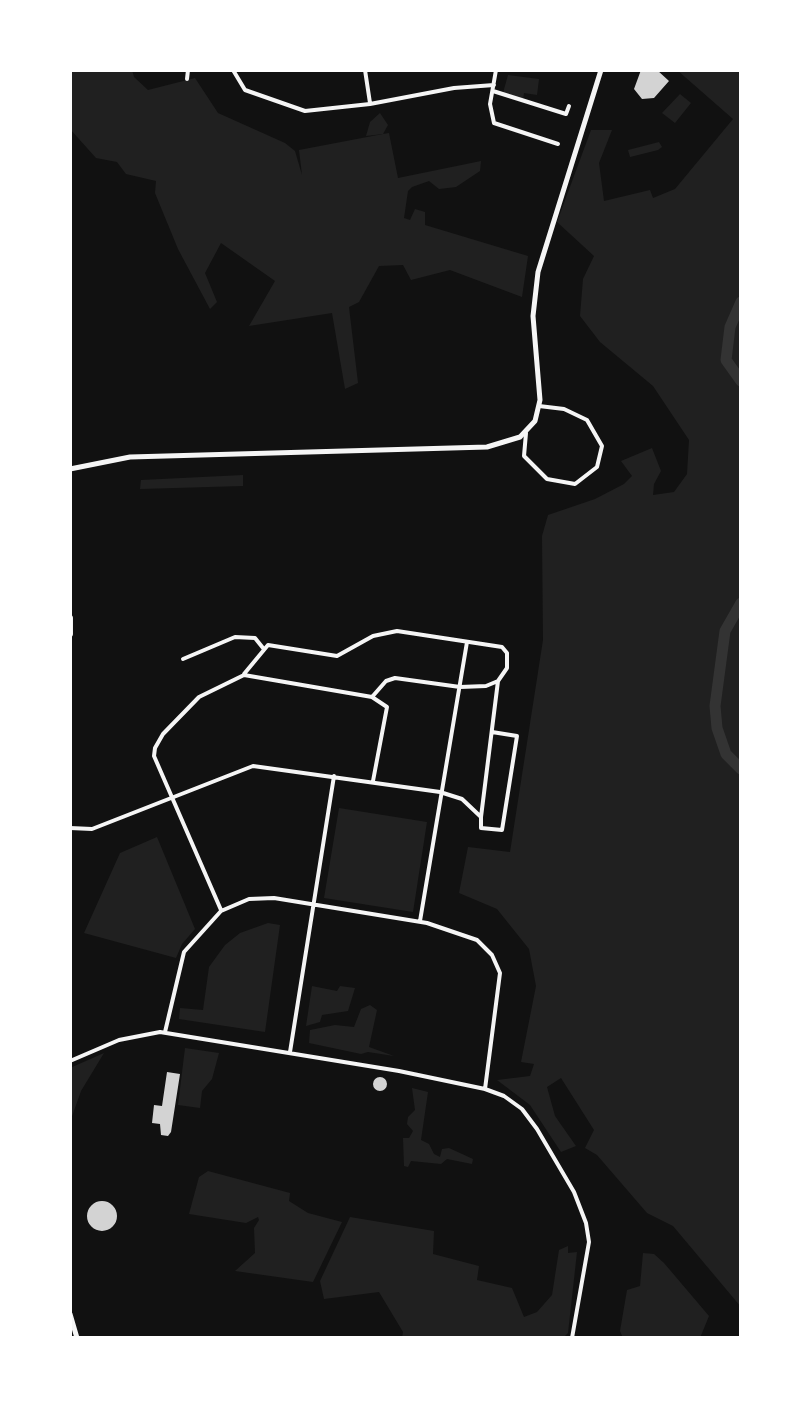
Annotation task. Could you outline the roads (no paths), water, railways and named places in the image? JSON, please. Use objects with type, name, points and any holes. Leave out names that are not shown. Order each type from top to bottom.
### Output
[{"type":"main road","points":[[70,469],[130,457],[487,447],[514,440],[526,432],[539,406],[533,316],[538,272],[601,70]]},
{"type":"main road","points":[[70,618],[70,634]]},
{"type":"main road","points":[[70,1314],[77,1338]]},
{"type":"street","points":[[187,79],[188,70]]},
{"type":"street","points":[[233,70],[245,90],[305,111],[370,104],[454,88],[494,88],[566,114],[569,106]]},
{"type":"street","points":[[365,70],[370,104]]},
{"type":"street","points":[[496,70],[490,104],[494,123],[558,144]]},
{"type":"street","points":[[526,432],[524,456],[547,479],[575,484],[597,467],[602,446],[587,420],[564,409],[539,406]]},
{"type":"street","points":[[221,911],[170,798],[154,756],[155,748],[199,697],[244,675],[263,648],[268,645],[337,656],[373,636],[397,631],[502,647],[507,653],[507,668],[498,681],[481,817],[481,828],[502,830],[517,736],[492,732]]},
{"type":"street","points":[[183,659],[235,637],[255,638],[263,648]]},
{"type":"street","points":[[420,921],[467,642]]},
{"type":"street","points":[[244,675],[372,697],[387,707],[373,781]]},
{"type":"street","points":[[372,697],[386,681],[395,678],[460,687],[486,686],[498,681]]},
{"type":"street","points":[[70,828],[92,829],[253,766],[440,792],[462,799],[481,817]]},
{"type":"street","points":[[290,1052],[334,776]]},
{"type":"street","points":[[165,1032],[184,952],[221,911],[249,899],[274,898],[420,921],[477,940],[492,955],[500,973],[485,1089]]},
{"type":"street","points":[[70,1061],[128,1037],[165,1032],[485,1089],[515,1103],[532,1122],[574,1192],[589,1238],[572,1338]]},
{"type":"waterway","points":[[741,302],[730,327],[726,360],[741,381]]},
{"type":"waterway","points":[[741,603],[725,631],[715,706],[717,728],[726,754],[741,769]]}]
